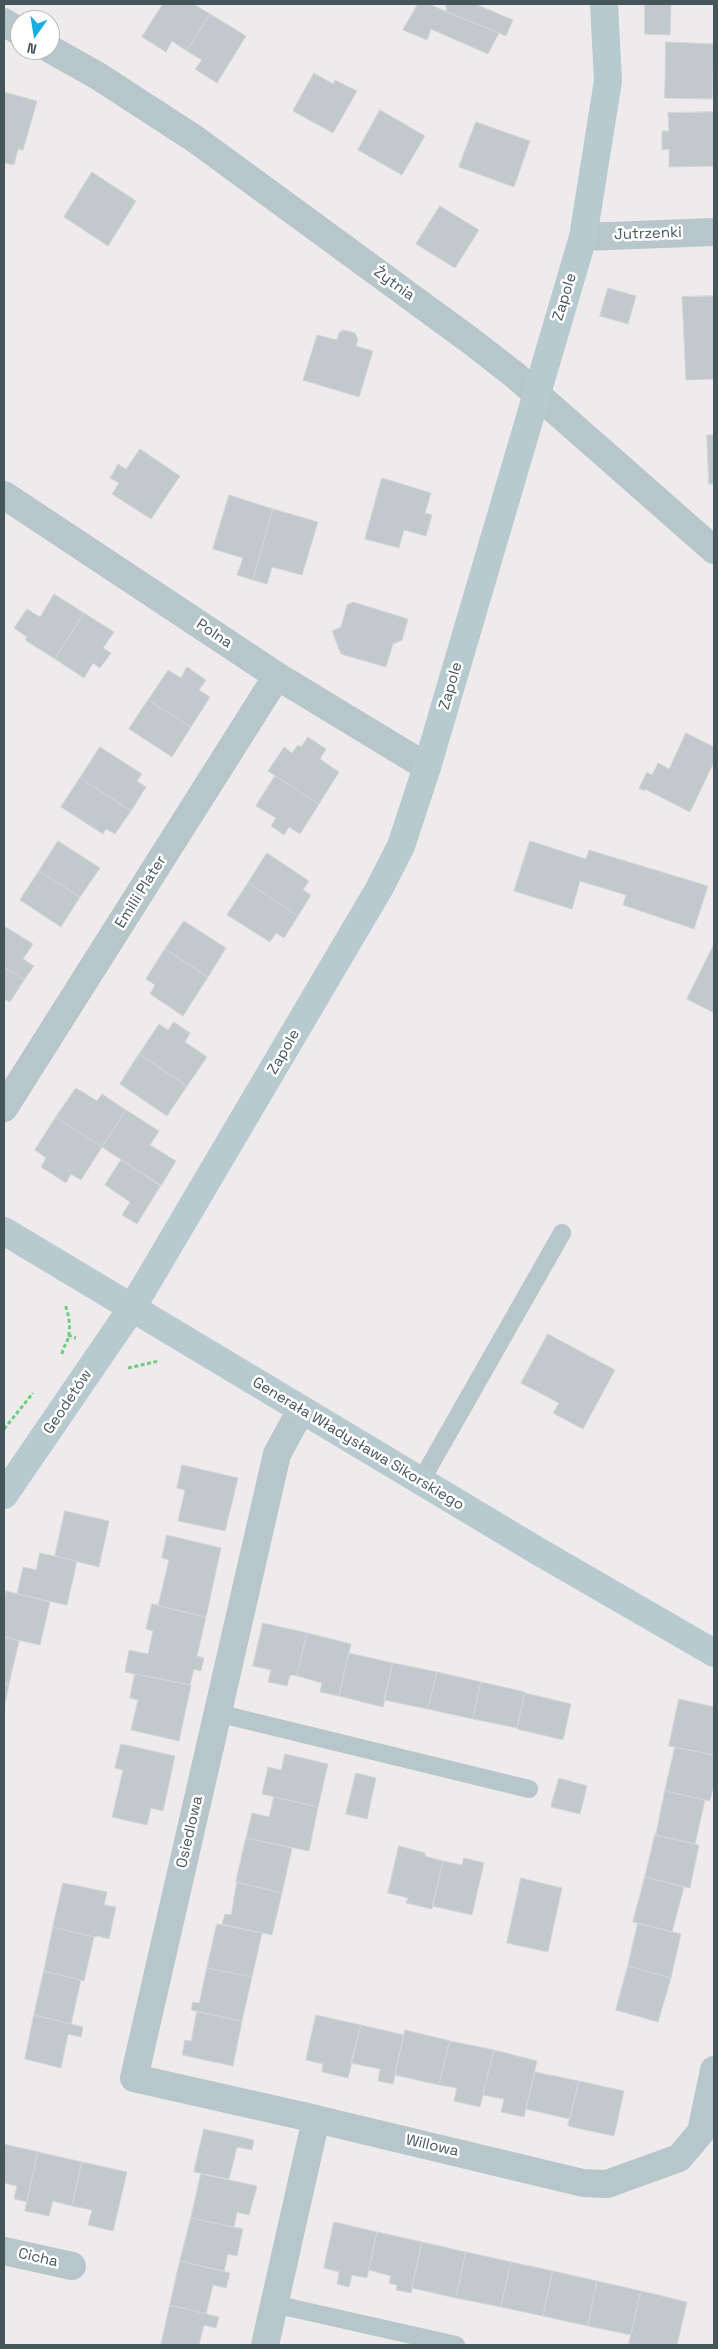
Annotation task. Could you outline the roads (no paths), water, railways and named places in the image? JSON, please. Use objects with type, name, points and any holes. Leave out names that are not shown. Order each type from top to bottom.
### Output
[{"type":"street","name":"Zapole","points":[[132,1308],[379,889],[400,846],[427,768],[583,237],[608,82],[604,4]]},
{"type":"street","name":"Żytnia","points":[[60,55],[98,76],[195,139],[470,341],[536,393],[714,550]]},
{"type":"street","name":"Jutrzenki","points":[[583,237],[714,232]]},
{"type":"street","name":"Polna","points":[[4,495],[277,676],[427,768]]},
{"type":"street","name":"Emilii Plater","points":[[4,1108],[277,676]]},
{"type":"street","name":"Generała Władysława Sikorskiego","points":[[4,1230],[301,1410],[653,1619],[714,1652]]},
{"type":"street","name":"Geodetów","points":[[4,1495],[132,1308]]},
{"type":"street","name":"Osiedlowa","points":[[301,1410],[276,1454],[134,2078],[316,2118]]},
{"type":"street","name":"Willowa","points":[[316,2118],[583,2182],[607,2184],[679,2158],[701,2132],[714,2070]]},
{"type":"street","points":[[265,2345],[316,2118]]},
{"type":"street","name":"Cicha","points":[[4,2250],[72,2266]]},
{"type":"lane","points":[[421,1481],[562,1232]]},
{"type":"lane","points":[[218,1713],[529,1789]]},
{"type":"lane","points":[[274,2304],[456,2345]]}]
